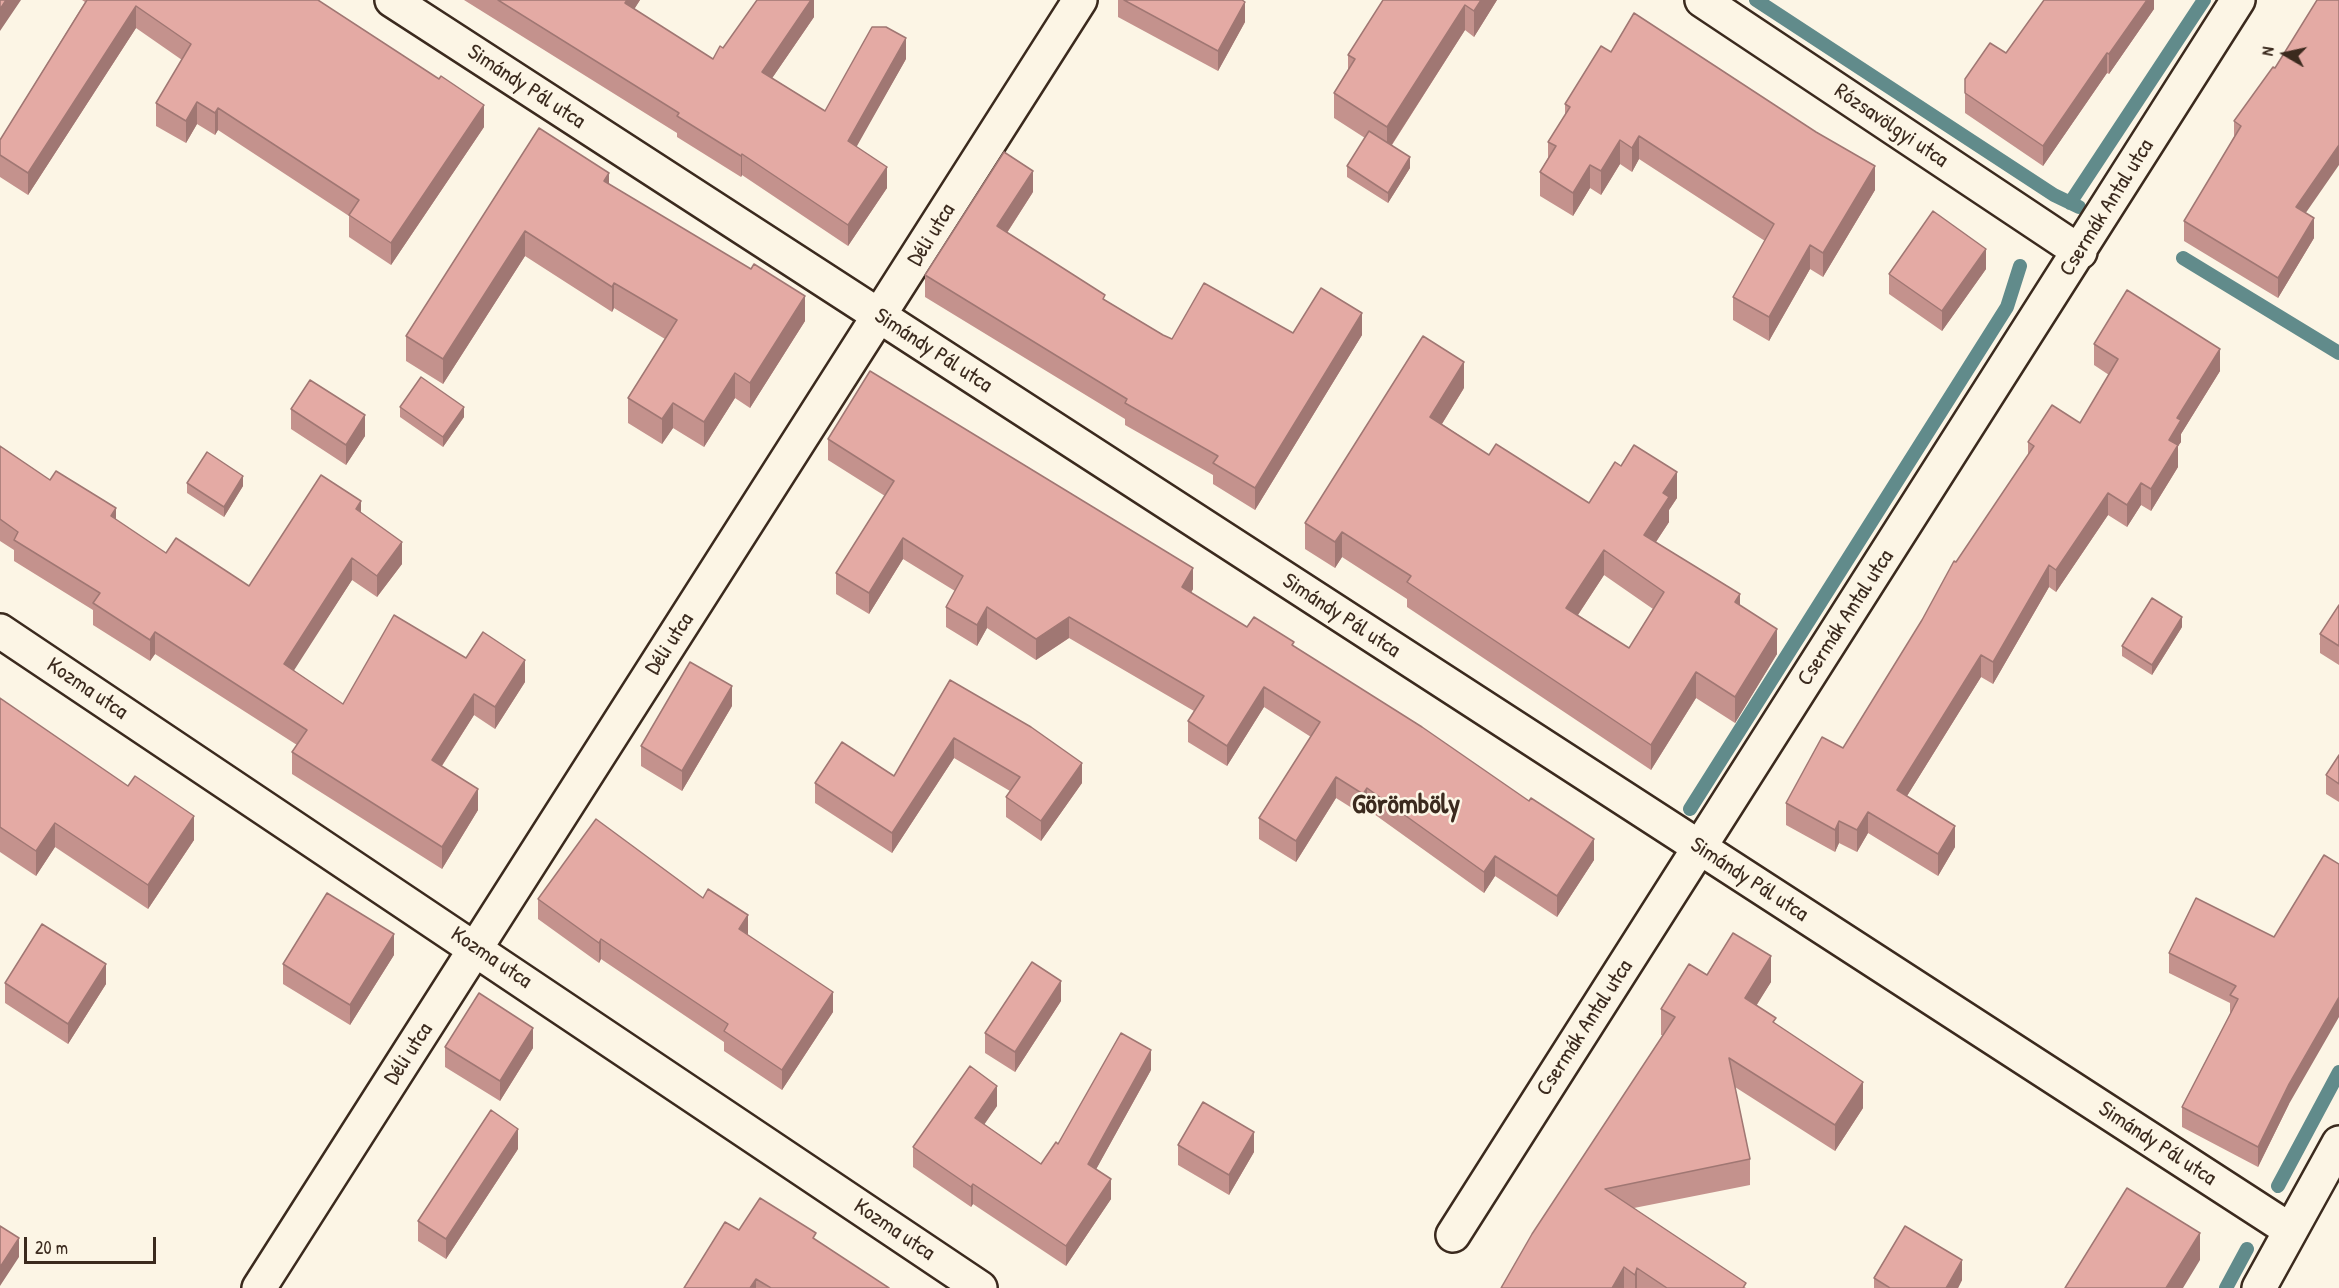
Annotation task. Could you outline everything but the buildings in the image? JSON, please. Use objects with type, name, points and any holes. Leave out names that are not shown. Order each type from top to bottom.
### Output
[{"type":"street","name":"Simándy Pál utca","points":[[392,0],[2290,1230]]},
{"type":"street","name":"Déli utca","points":[[259,1288],[1080,0]]},
{"type":"street","name":"Rózsavölgyi utca","points":[[1702,0],[2080,252]]},
{"type":"street","name":"Csermák Antal utca","points":[[1453,1234],[2080,252],[2238,0]]},
{"type":"street","name":"Kozma utca","points":[[0,631],[980,1288]]},
{"type":"street","points":[[2259,1288],[2339,1143]]},
{"type":"waterway","points":[[1756,0],[2054,195],[2079,207]]},
{"type":"waterway","points":[[2070,203],[2204,0]]},
{"type":"waterway","points":[[2183,258],[2339,353]]},
{"type":"waterway","points":[[1690,809],[2007,307],[2020,266]]},
{"type":"waterway","points":[[2278,1186],[2339,1072]]},
{"type":"waterway","points":[[2226,1288],[2247,1249]]},
{"type":"district","name":"Görömböly","points":[[1406,806]]}]
